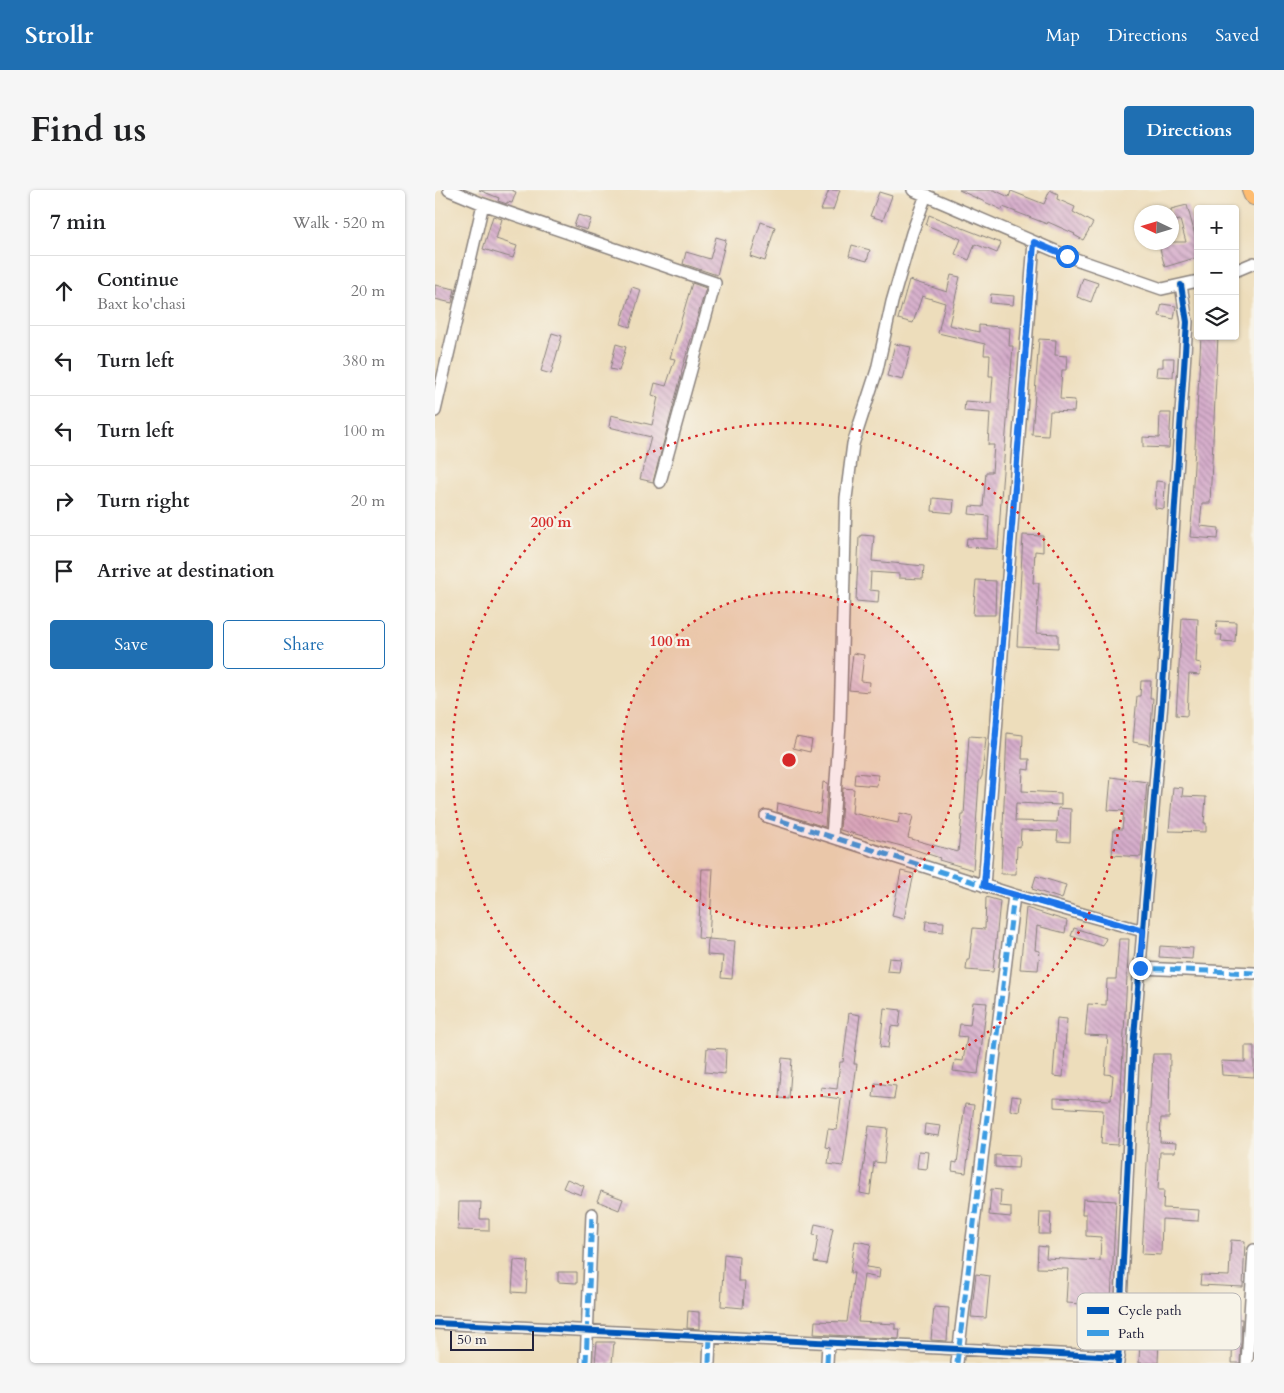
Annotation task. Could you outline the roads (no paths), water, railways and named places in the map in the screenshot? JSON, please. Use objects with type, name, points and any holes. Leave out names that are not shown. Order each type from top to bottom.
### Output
[{"type":"highway","points":[[1252,190],[1254,195]]},
{"type":"street","points":[[449,190],[483,204],[715,283],[660,482]]},
{"type":"street","points":[[913,190],[1067,256],[1162,289],[1194,281]]},
{"type":"street","points":[[832,837],[840,725],[846,498],[853,444],[877,370],[894,293],[926,195]]},
{"type":"street","points":[[435,411],[483,204]]},
{"type":"street","points":[[984,886],[1034,242]]},
{"type":"street","points":[[1239,270],[1254,263]]},
{"type":"street","points":[[1121,1293],[1134,1037],[1162,702],[1187,322],[1181,285]]},
{"type":"street","points":[[766,816],[984,886],[1143,931]]},
{"type":"street","points":[[957,1363],[957,1349],[1014,895]]},
{"type":"street","points":[[1140,968],[1254,973]]},
{"type":"street","points":[[586,1363],[592,1214]]},
{"type":"street","points":[[1247,1363],[1254,1250]]},
{"type":"street","points":[[435,1323],[957,1349],[1118,1360]]},
{"type":"street","points":[[709,1363],[710,1337]]},
{"type":"street","points":[[827,1363],[828,1343]]}]
